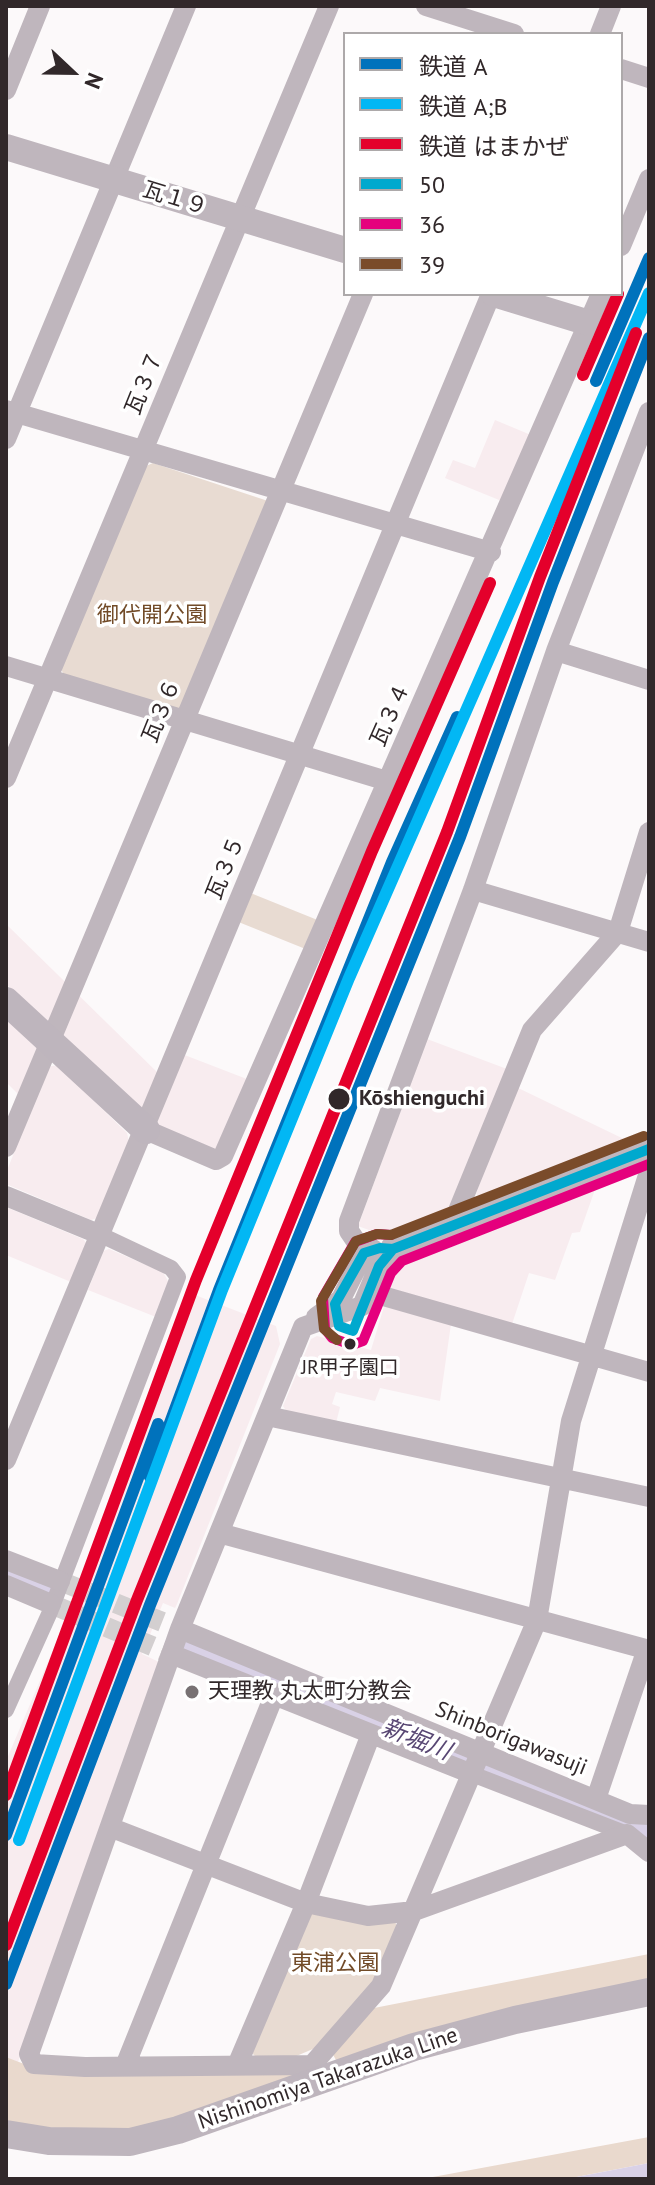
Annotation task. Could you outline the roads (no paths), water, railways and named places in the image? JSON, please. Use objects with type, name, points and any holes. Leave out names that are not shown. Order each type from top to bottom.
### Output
[{"type":"main road","points":[[6,1001],[146,1130]]},
{"type":"main road","name":"Nishinomiya Takarazuka Line","points":[[6,2134],[49,2141],[130,2142],[178,2130],[317,2072],[515,2020],[649,1992]]},
{"type":"street","points":[[6,90],[40,6]]},
{"type":"street","points":[[6,439],[11,412],[186,6]]},
{"type":"street","name":"瓦３７","points":[[6,778],[329,6]]},
{"type":"street","points":[[426,6],[509,32]]},
{"type":"street","points":[[601,32],[611,6]]},
{"type":"street","points":[[623,70],[649,78]]},
{"type":"street","name":"瓦１９","points":[[6,147],[343,249]]},
{"type":"street","points":[[623,241],[649,179]]},
{"type":"street","name":"瓦３６","points":[[6,1147],[362,296]]},
{"type":"street","name":"瓦３５","points":[[6,1460],[146,1130],[392,526],[491,296]]},
{"type":"street","points":[[499,296],[589,323]]},
{"type":"street","name":"瓦３４","points":[[146,1130],[216,1160],[223,1156],[491,552],[600,296]]},
{"type":"street","points":[[11,412],[392,526],[491,552]]},
{"type":"street","points":[[379,1250],[349,1231],[349,1221],[473,890],[556,651],[649,412]]},
{"type":"street","points":[[556,651],[649,680]]},
{"type":"street","points":[[6,666],[387,781]]},
{"type":"street","points":[[453,1223],[532,1030],[618,932],[649,832]]},
{"type":"street","points":[[473,890],[649,942]]},
{"type":"street","points":[[312,1323],[341,1299],[379,1250],[649,1149]]},
{"type":"street","points":[[379,1250],[379,1266],[362,1306],[337,1318],[303,1327],[180,1629],[112,1828],[29,2054],[34,2064],[125,2066],[238,2063],[317,2072],[381,1986],[537,1620],[571,1421],[649,1172]]},
{"type":"street","points":[[6,1196],[101,1235],[171,1268],[178,1277],[51,1604],[6,1710]]},
{"type":"street","points":[[369,1292],[649,1372]]},
{"type":"street","points":[[267,1416],[560,1481],[649,1497]]},
{"type":"street","points":[[219,1533],[648,1650],[596,1799]]},
{"type":"street","points":[[6,1560],[60,1581]]},
{"type":"street","points":[[6,1585],[51,1604]]},
{"type":"street","name":"Shinborigawasuji","points":[[180,1629],[476,1764],[596,1799],[636,1821],[649,1852]]},
{"type":"street","points":[[171,1654],[275,1693],[371,1734],[476,1764],[636,1821]]},
{"type":"street","points":[[125,2066],[275,1693]]},
{"type":"street","points":[[238,2063],[306,1903],[371,1734]]},
{"type":"street","points":[[112,1828],[306,1903],[368,1916],[414,1911],[636,1821]]},
{"type":"waterway","name":"新堀川","points":[[6,1574],[49,1591]]},
{"type":"waterway","name":"新堀川","points":[[185,1646],[621,1823],[649,1828]]},
{"type":"tunnel","points":[[60,1581],[180,1629]]},
{"type":"tunnel","points":[[51,1604],[171,1654]]},
{"type":"rail line","name":"A","points":[[596,381],[649,258]]},
{"type":"rail line","name":"A;B","points":[[19,1840],[222,1290],[349,978],[649,293]]},
{"type":"rail line","name":"はまかぜ","points":[[583,375],[617,296]]},
{"type":"rail line","name":"はまかぜ","points":[[6,1945],[137,1600],[447,832],[540,577],[636,333]]},
{"type":"rail line","name":"A","points":[[6,1984],[150,1605],[460,837],[553,582],[649,338]]},
{"type":"rail line","name":"はまかぜ","points":[[6,1795],[196,1280],[372,851],[490,583]]},
{"type":"rail line","name":"A","points":[[150,1477],[219,1290],[392,862],[457,717]]},
{"type":"rail line","name":"A","points":[[6,1835],[158,1424]]},
{"type":"place","name":"Kōshienguchi","points":[[339,1099]]},
{"type":"place","name":"JR甲子園口","points":[[350,1344]]},
{"type":"place","name":"天理教 丸太町分教会","points":[[192,1692]]},
{"type":"park label","name":"御代開公園","points":[[152,616]]},
{"type":"park label","name":"東浦公園","points":[[335,1964]]}]
